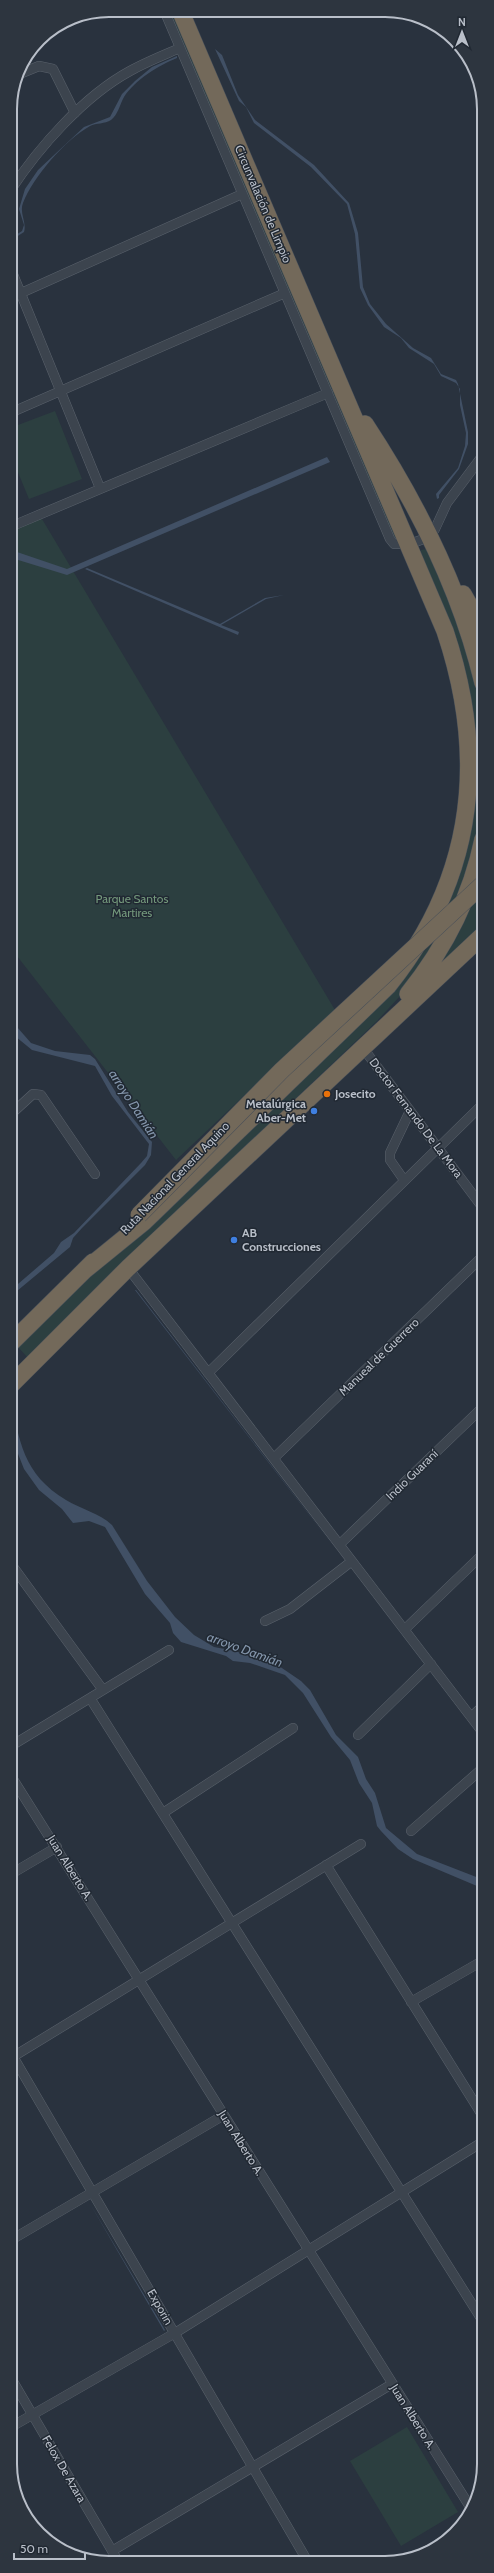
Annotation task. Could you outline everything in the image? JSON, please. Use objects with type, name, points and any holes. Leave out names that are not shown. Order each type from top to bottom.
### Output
[{"type":"highway","name":"Circunvalación de Limpio","points":[[85,1270],[144,1222],[369,1005],[406,963],[438,907],[448,881],[465,819],[470,771],[469,741],[464,700],[454,656],[410,544],[183,17]]},
{"type":"highway","name":"Circunvalación de Limpio","points":[[346,397],[382,449],[413,503],[450,584],[469,634],[477,662]]},
{"type":"highway","points":[[450,584],[464,596],[477,618]]},
{"type":"highway","points":[[366,1046],[429,968],[456,922],[468,895],[477,861]]},
{"type":"highway","name":"Ruta Nacional General Aquino","points":[[17,1337],[282,1070],[477,890]]},
{"type":"highway","points":[[17,1378],[128,1268],[477,941]]},
{"type":"street","points":[[167,17],[390,539],[400,546],[429,537],[435,529],[447,503],[477,463]]},
{"type":"street","points":[[17,180],[26,166],[75,113],[105,87],[130,71],[180,48]]},
{"type":"street","points":[[25,72],[39,66],[53,69],[75,113]]},
{"type":"street","points":[[17,295],[242,194]]},
{"type":"street","points":[[17,284],[100,488]]},
{"type":"street","points":[[17,409],[285,293]]},
{"type":"street","points":[[17,524],[328,393]]},
{"type":"street","name":"Doctor Fernando De La Mora","points":[[366,1046],[410,1111],[477,1199]]},
{"type":"street","points":[[17,1109],[33,1094],[41,1094],[95,1174]]},
{"type":"street","points":[[208,1373],[477,1110]]},
{"type":"street","points":[[404,1180],[390,1160],[390,1153],[410,1111]]},
{"type":"street","name":"Manueal de Guerrero","points":[[274,1458],[477,1263]]},
{"type":"street","points":[[128,1268],[477,1725]]},
{"type":"street","name":"Indio Guaraní","points":[[340,1544],[477,1413]]},
{"type":"street","points":[[405,1629],[477,1560]]},
{"type":"street","points":[[264,1621],[290,1609],[352,1561]]},
{"type":"street","points":[[17,1572],[103,1690]]},
{"type":"street","points":[[17,1742],[169,1650]]},
{"type":"street","points":[[358,1735],[432,1664]]},
{"type":"street","points":[[90,1698],[477,2312]]},
{"type":"street","points":[[471,1717],[477,1711]]},
{"type":"street","points":[[163,1814],[293,1728]]},
{"type":"street","points":[[411,1831],[477,1773]]},
{"type":"street","name":"Juan Alberto A.","points":[[17,1785],[468,2504]]},
{"type":"street","points":[[17,2052],[139,1980],[361,1844]]},
{"type":"street","points":[[17,1870],[57,1847]]},
{"type":"street","points":[[326,1865],[477,2107]]},
{"type":"street","points":[[411,2002],[477,1964]]},
{"type":"street","name":"Exporin","points":[[17,2066],[305,2556]]},
{"type":"street","points":[[17,2236],[224,2115]]},
{"type":"street","points":[[17,2424],[175,2333],[477,2145]]},
{"type":"street","points":[[112,2551],[392,2384]]},
{"type":"street","name":"Felox De Azara","points":[[17,2389],[115,2556]]},
{"type":"green space","points":[[172,17],[175,17],[397,537],[394,537]]},
{"type":"green space","points":[[55,411],[82,479],[29,499],[17,470],[17,425]]},
{"type":"green space","name":"Parque Santos Martires","points":[[39,514],[335,1010],[176,1160],[17,956],[17,523]]},
{"type":"green space","points":[[427,549],[441,576],[477,683],[477,845],[461,894],[440,915],[474,759],[419,554],[421,550]]},
{"type":"green space","points":[[477,899],[477,935],[435,975],[471,905]]},
{"type":"green space","points":[[448,928],[400,996],[377,1021],[159,1229],[28,1358],[17,1346]]},
{"type":"green space","points":[[407,2427],[458,2512],[401,2546],[350,2461]]},
{"type":"water","points":[[215,49],[222,55],[238,95],[255,120],[314,165],[349,203],[358,233],[363,287],[370,304],[386,324],[413,348],[431,358],[441,374],[456,380],[459,387],[456,383],[441,376],[434,364],[409,348],[401,338],[384,327],[368,305],[360,288],[355,234],[347,204],[311,167],[254,123],[246,107],[239,101]]},
{"type":"water","points":[[177,56],[177,58],[155,69],[134,85],[124,97],[117,112],[111,120],[92,125],[71,139],[84,127],[110,117],[122,94],[152,67]]},
{"type":"water","points":[[69,141],[42,171],[28,193],[22,207],[25,225],[24,232],[17,236],[17,234],[22,231],[24,225],[19,209],[25,189],[38,170]]},
{"type":"water","points":[[460,394],[468,432],[468,444],[459,469],[437,499],[436,494],[458,468],[465,446],[466,433],[460,405]]},
{"type":"water","points":[[327,457],[330,462],[67,575],[17,560],[17,552],[67,569]]},
{"type":"water","points":[[87,568],[220,624],[265,598],[284,595],[266,599],[221,625],[239,632],[238,635],[85,569]]},
{"type":"water","points":[[17,1027],[31,1043],[55,1051],[90,1055],[95,1059],[128,1112],[152,1142],[151,1155],[145,1165],[82,1228],[73,1238],[70,1247],[17,1291],[17,1285],[54,1253],[61,1242],[74,1233],[141,1163],[147,1156],[149,1144],[112,1096],[95,1066],[32,1050],[17,1038]]},
{"type":"water","points":[[135,1290],[136,1290],[341,1556]]},
{"type":"water","points":[[17,1428],[25,1455],[40,1479],[66,1500],[96,1514],[112,1525],[147,1581],[175,1617],[194,1635],[214,1647],[235,1651],[279,1666],[301,1681],[310,1690],[336,1735],[358,1757],[366,1779],[375,1793],[386,1828],[417,1854],[477,1877],[477,1886],[413,1859],[398,1849],[377,1826],[372,1803],[359,1783],[350,1760],[331,1737],[303,1693],[285,1675],[250,1663],[233,1661],[226,1656],[181,1642],[173,1633],[170,1623],[145,1594],[105,1527],[89,1521],[73,1523],[62,1509],[39,1490],[24,1469],[17,1451]]},
{"type":"water","points":[[89,2202],[165,2330],[164,2331]]},
{"type":"place","name":"Josecito","points":[[327,1094]]},
{"type":"place","name":"Metalúrgica Aber-Met","points":[[314,1111]]},
{"type":"place","name":"AB Construcciones","points":[[234,1240]]},
{"type":"water label","name":"arroyo Damián","points":[[134,1104]]},
{"type":"water label","name":"arroyo Damián","points":[[245,1649]]}]
